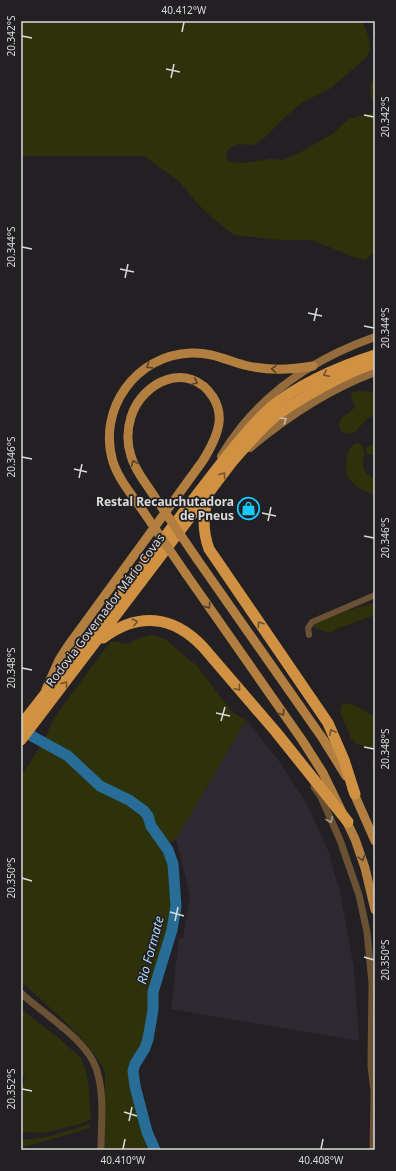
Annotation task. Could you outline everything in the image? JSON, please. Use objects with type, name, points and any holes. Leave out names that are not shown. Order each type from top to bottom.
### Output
[{"type":"highway","name":"Rodovia Governador Mário Covas","points":[[21,740],[37,712],[43,697],[106,616],[212,474],[246,432],[270,408],[297,390],[353,362],[375,355]]},
{"type":"highway","name":"Rodovia Governador Mário Covas","points":[[21,725],[37,712],[91,649],[214,488],[232,462],[252,439],[277,415],[330,382],[356,369],[375,363]]},
{"type":"highway","points":[[214,488],[207,500],[204,514],[205,536],[209,549],[328,723],[340,747],[355,794]]},
{"type":"highway","points":[[91,649],[111,632],[135,622],[159,620],[180,628],[192,636],[203,647],[299,761],[348,822]]},
{"type":"main road","points":[[212,474],[219,459],[241,426],[263,403],[285,385],[313,366],[375,337]]},
{"type":"main road","points":[[313,366],[290,369],[267,369],[244,365],[210,354],[192,353],[166,357],[142,370],[129,382],[119,397],[112,413],[109,438],[111,455],[117,470],[142,511],[302,740],[323,773],[348,822],[365,868],[375,910]]},
{"type":"main road","points":[[232,462],[279,424],[303,408],[355,380],[375,372]]},
{"type":"main road","points":[[43,697],[56,666],[68,646],[202,462],[212,443],[219,423],[217,406],[212,395],[204,387],[189,379],[172,378],[154,386],[139,400],[130,420],[128,442],[131,456],[136,468],[154,496],[197,559],[323,739],[342,769],[355,794],[375,841]]},
{"type":"street","points":[[309,635],[308,628],[312,622],[375,595]]},
{"type":"street","points":[[299,761],[321,797],[340,840],[359,895],[367,932],[372,979],[371,1066],[374,1091],[373,1150]]},
{"type":"street","points":[[21,993],[65,1029],[85,1049],[96,1066],[101,1090],[101,1150]]},
{"type":"shaded area","points":[[246,720],[279,761],[308,806],[329,853],[339,887],[354,968],[359,1041],[171,1009],[179,938],[183,938],[190,896],[176,839]]},
{"type":"green space","points":[[21,21],[362,21],[370,43],[367,57],[331,88],[303,102],[286,116],[264,138],[254,145],[238,144],[229,149],[226,153],[227,159],[231,162],[243,163],[271,159],[283,160],[301,152],[332,134],[349,119],[374,112],[370,92],[371,82],[375,79],[375,251],[365,260],[356,258],[312,240],[281,240],[234,235],[208,214],[195,201],[180,182],[144,156],[21,156]]},
{"type":"green space","points":[[358,391],[375,392],[375,416],[366,419],[356,431],[352,433],[341,431],[340,421],[353,410],[355,406],[351,396],[352,393]]},
{"type":"green space","points":[[357,443],[362,446],[364,450],[364,470],[375,478],[375,494],[356,486],[349,477],[346,464],[348,452],[351,447]]},
{"type":"green space","points":[[375,445],[375,454],[367,455],[366,448]]},
{"type":"green space","points":[[375,603],[375,615],[336,629],[330,633],[314,628],[314,624],[349,610]]},
{"type":"green space","points":[[154,635],[165,639],[197,666],[232,712],[246,720],[176,839],[165,846],[173,864],[176,911],[153,992],[153,1010],[145,1048],[135,1064],[133,1071],[135,1086],[147,1132],[155,1150],[105,1150],[105,1071],[88,1046],[77,1034],[21,981],[21,776],[43,743],[54,718],[111,641],[128,644],[139,638]]},
{"type":"green space","points":[[342,703],[354,705],[375,716],[375,752],[372,748],[357,744],[351,738],[340,712]]},
{"type":"green space","points":[[375,752],[375,776],[372,765]]},
{"type":"green space","points":[[21,1009],[56,1036],[81,1058],[87,1075],[91,1119],[80,1124],[43,1133],[21,1132],[21,1091],[25,1078],[21,1073]]},
{"type":"green space","points":[[90,1124],[90,1128],[21,1148],[21,1140],[47,1137]]},
{"type":"waterway","name":"Rio Formate","points":[[21,730],[68,756],[100,786],[129,800],[144,811],[148,816],[151,826],[168,850],[173,864],[176,906],[172,930],[153,992],[153,1010],[148,1039],[133,1071],[135,1086],[147,1132],[155,1150]]},
{"type":"place","name":"Restal Recauchutadora de Pneus","points":[[249,508]]}]
